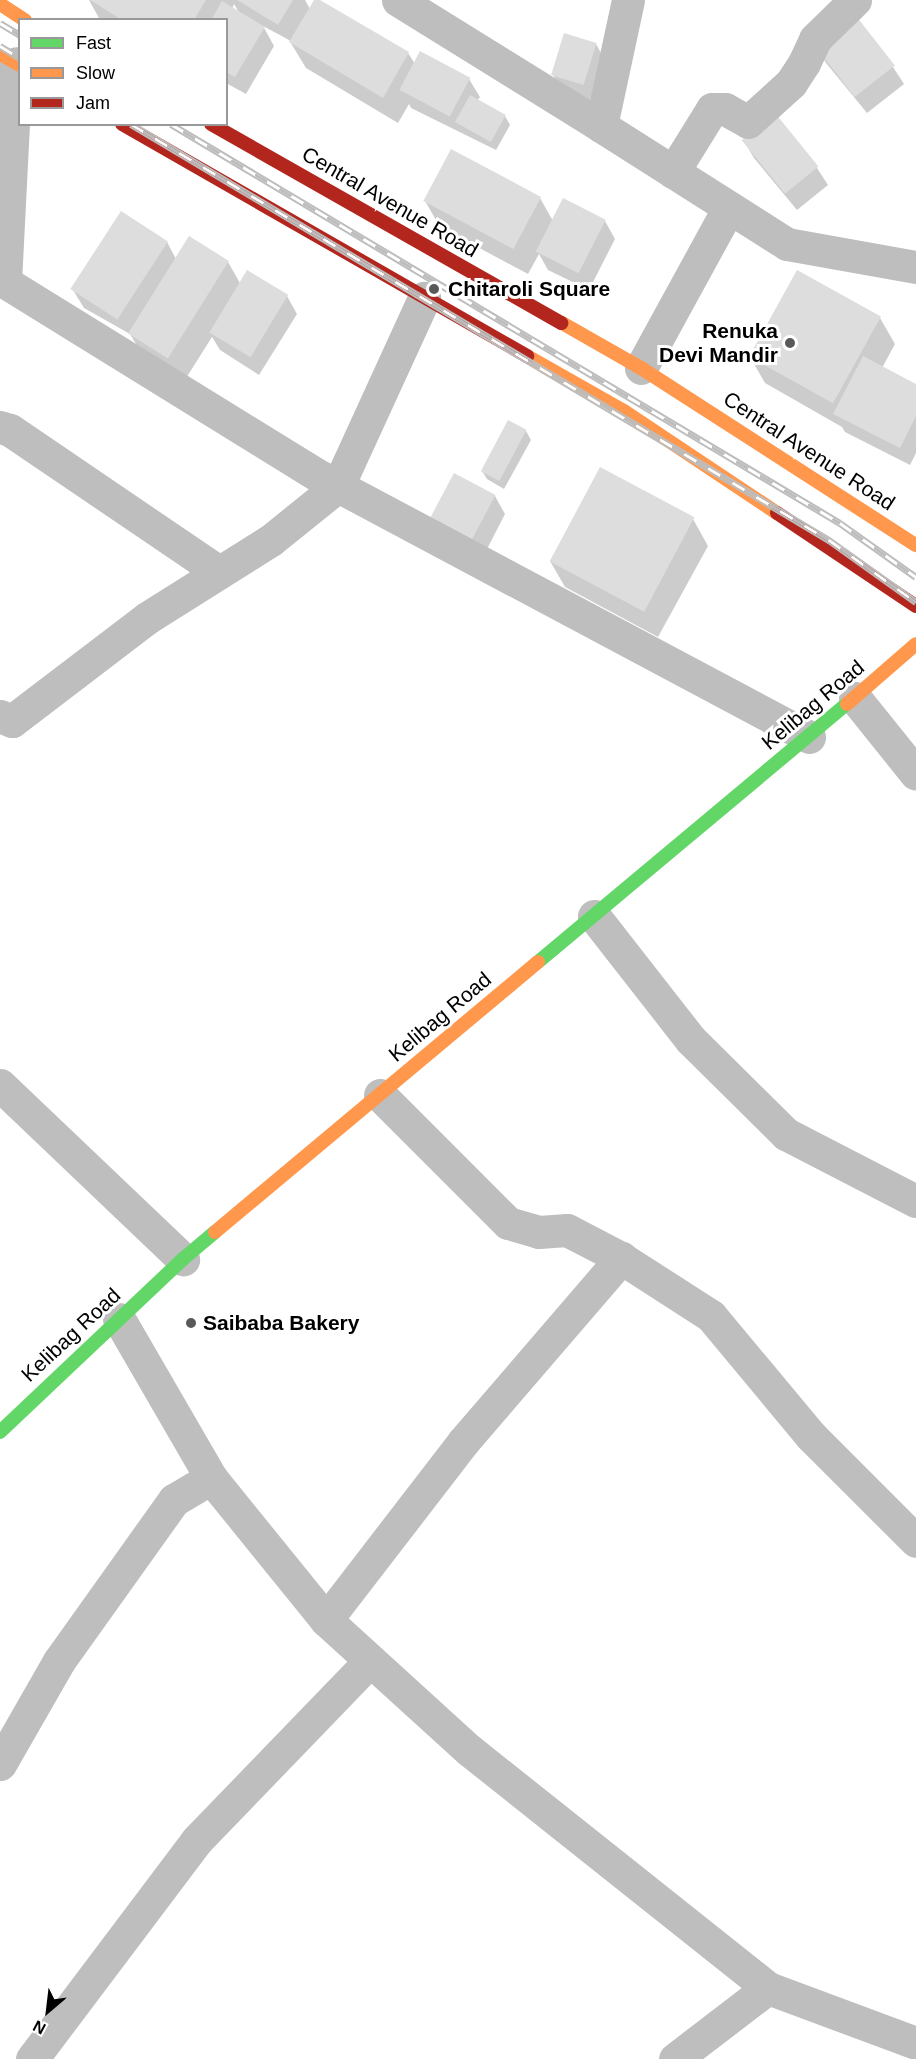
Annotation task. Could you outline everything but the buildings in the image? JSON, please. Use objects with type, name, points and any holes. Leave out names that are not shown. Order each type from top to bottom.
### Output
[{"type":"main road","points":[[125,126],[624,411],[916,606]]},
{"type":"main road","name":"Central Avenue Road","points":[[215,126],[641,368],[916,545]]},
{"type":"main road","name":"Kelibag Road","points":[[0,1431],[183,1259],[809,737],[916,644]]},
{"type":"street","points":[[398,0],[425,8],[601,126],[787,244],[916,267]]},
{"type":"street","points":[[601,126],[627,0]]},
{"type":"street","points":[[673,172],[712,109],[725,110],[748,122],[791,83],[804,63],[815,39],[855,0]]},
{"type":"street","points":[[12,61],[2,281],[338,486],[809,737]]},
{"type":"street","points":[[641,368],[729,207]]},
{"type":"street","points":[[0,716],[12,721],[147,618],[270,540],[338,486],[424,298]]},
{"type":"street","points":[[3,436],[219,573]]},
{"type":"street","points":[[855,698],[916,774]]},
{"type":"street","points":[[594,916],[691,1040],[786,1134],[916,1201]]},
{"type":"street","points":[[0,1085],[183,1259]]},
{"type":"street","points":[[380,1095],[508,1223],[539,1232],[567,1230],[621,1258],[711,1316],[811,1436],[916,1541]]},
{"type":"street","points":[[326,1620],[463,1442],[621,1258]]},
{"type":"street","points":[[119,1319],[211,1478],[326,1620],[469,1750],[768,1988],[916,2043]]},
{"type":"street","points":[[0,1764],[58,1661],[174,1500],[211,1478]]},
{"type":"street","points":[[32,2059],[197,1840],[370,1660]]},
{"type":"street","points":[[675,2059],[768,1988]]},
{"type":"railway","points":[[0,23],[18,34]]},
{"type":"railway","points":[[0,46],[18,57]]},
{"type":"railway","points":[[134,126],[829,540],[916,602]]},
{"type":"railway","points":[[174,126],[840,523],[916,577]]},
{"type":"traffic: fast","points":[[538,962],[847,704]]},
{"type":"traffic: fast","points":[[0,1432],[183,1259],[215,1232]]},
{"type":"traffic: slow","points":[[0,4],[22,18]]},
{"type":"traffic: slow","points":[[0,54],[18,64]]},
{"type":"traffic: slow","points":[[562,323],[641,368],[916,545]]},
{"type":"traffic: slow","points":[[527,356],[624,411],[777,513]]},
{"type":"traffic: slow","points":[[847,704],[916,644]]},
{"type":"traffic: slow","points":[[215,1232],[538,962]]},
{"type":"traffic: jam","points":[[125,126],[527,356]]},
{"type":"traffic: jam","points":[[215,126],[562,323]]},
{"type":"traffic: jam","points":[[777,513],[916,606]]},
{"type":"place","name":"Chitaroli Square","points":[[434,289]]},
{"type":"place","name":"Renuka Devi Mandir","points":[[790,343]]},
{"type":"place","name":"Saibaba Bakery","points":[[191,1323]]}]
